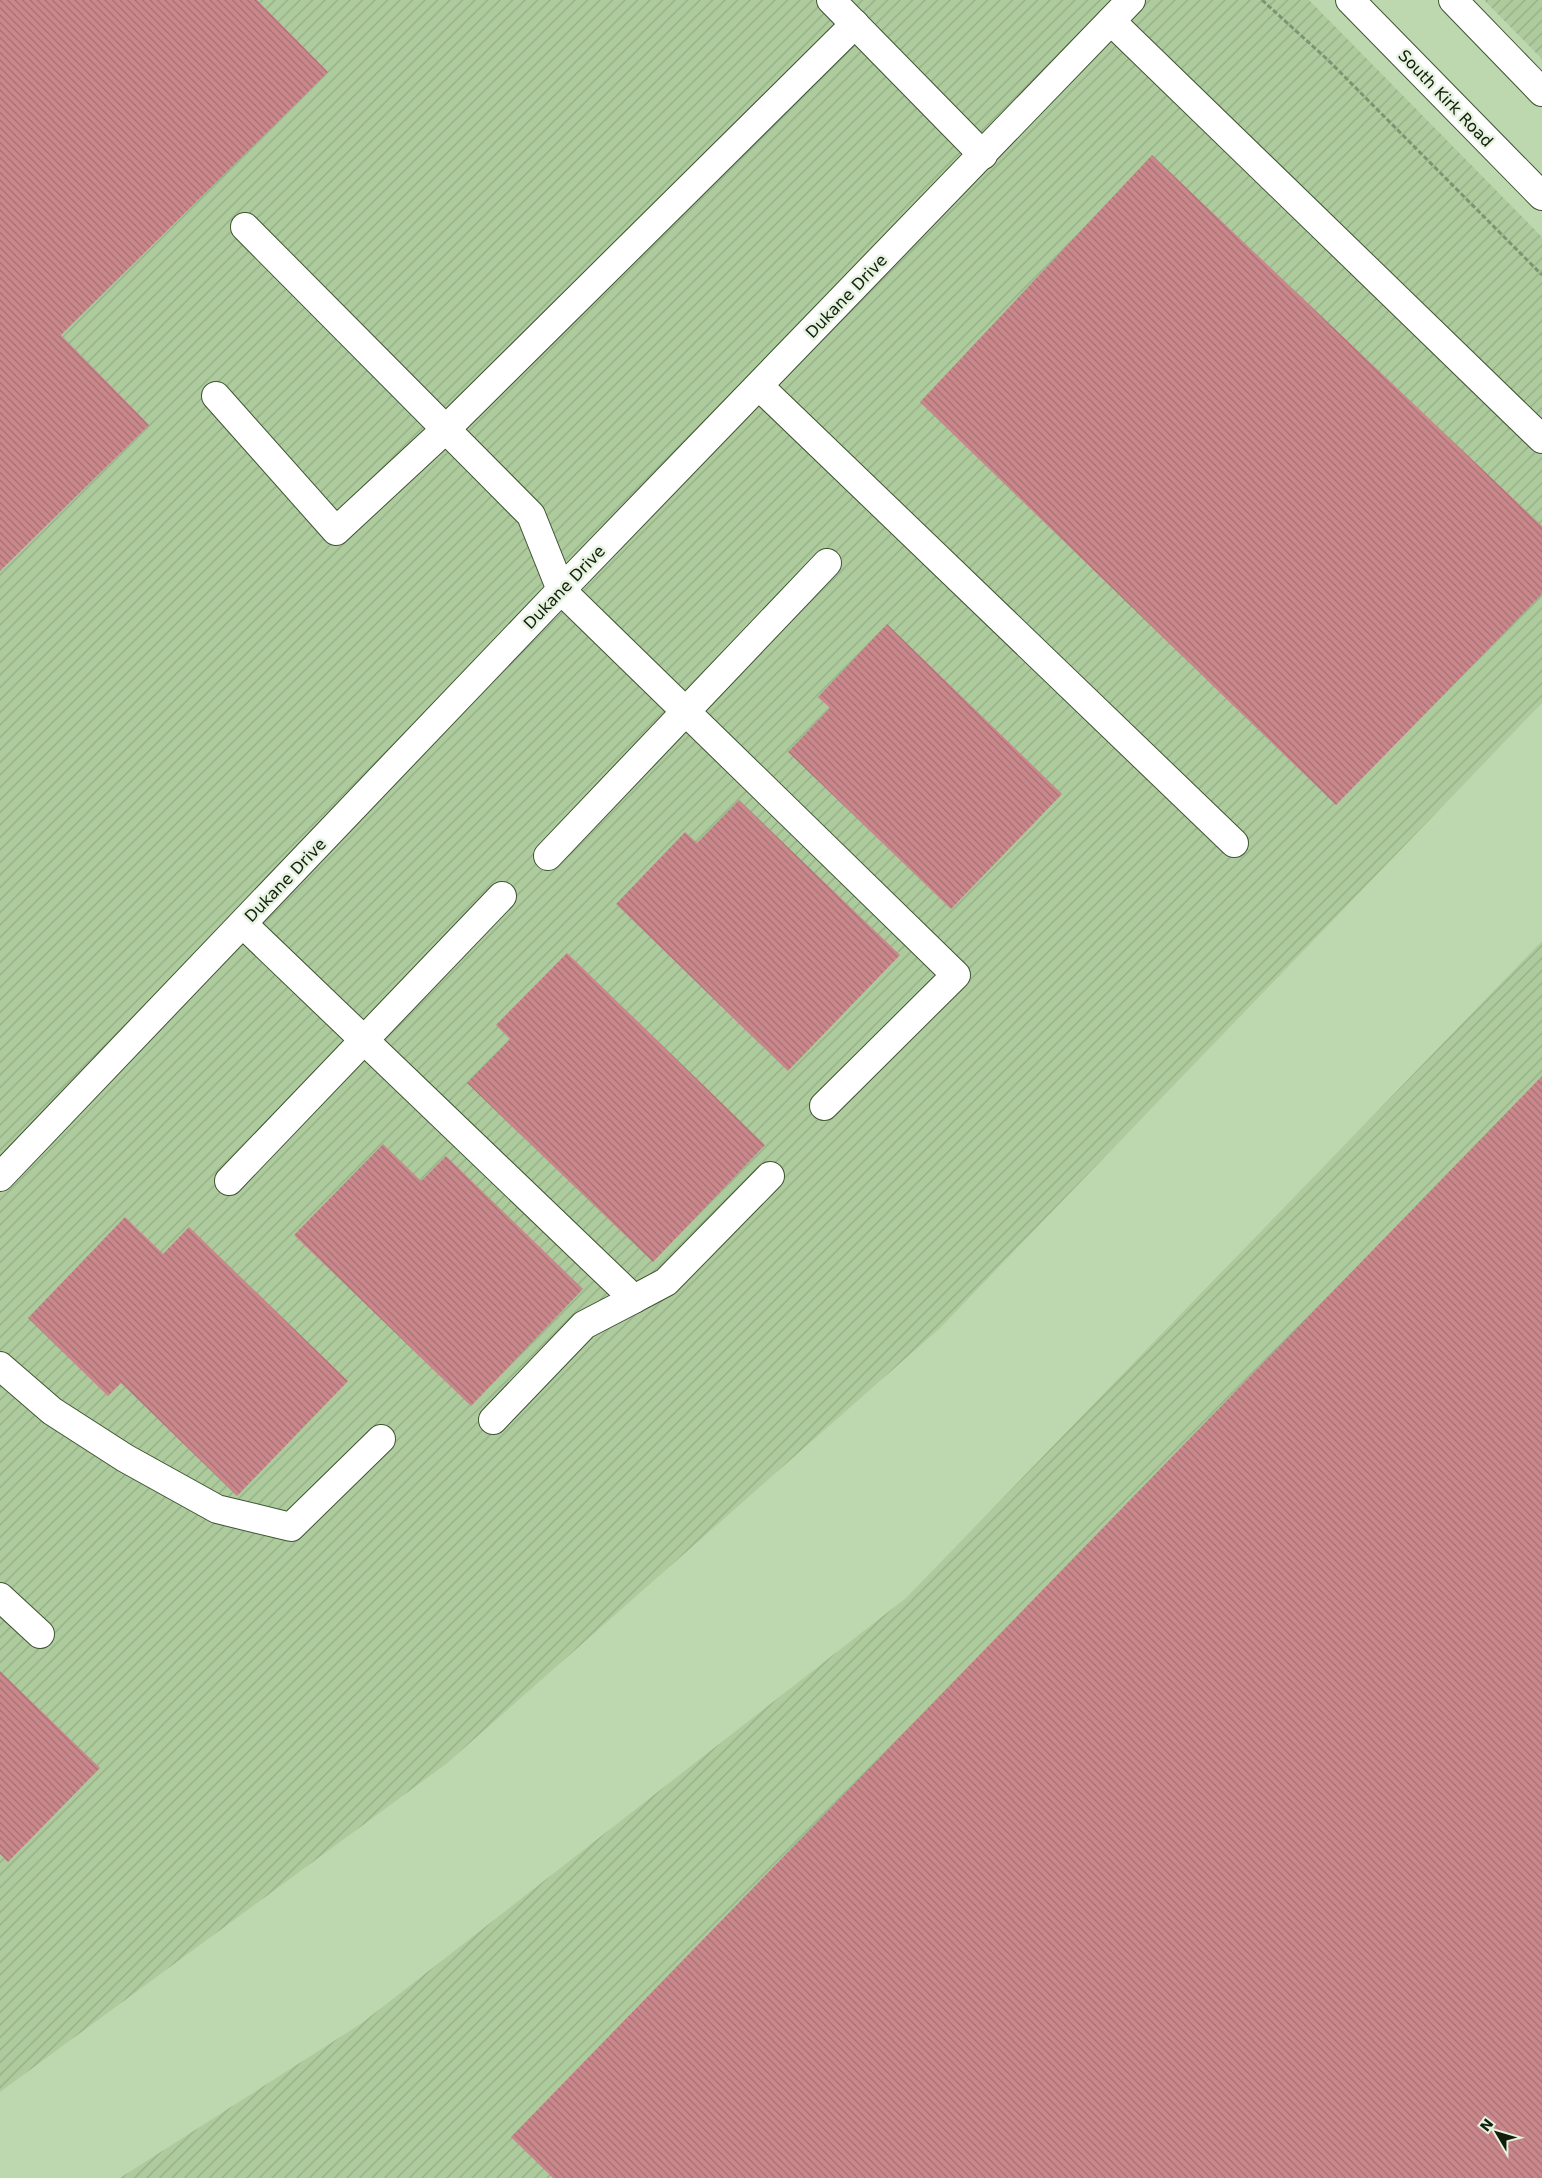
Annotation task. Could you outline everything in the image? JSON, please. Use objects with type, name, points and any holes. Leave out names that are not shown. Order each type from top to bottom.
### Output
[{"type":"street","points":[[831,0],[983,155]]},
{"type":"street","name":"Dukane Drive","points":[[0,1177],[561,590],[1131,0]]},
{"type":"street","name":"South Kirk Road","points":[[1350,0],[1542,196]]},
{"type":"street","points":[[1453,0],[1542,92]]},
{"type":"street","points":[[1111,20],[1542,439]]},
{"type":"street","points":[[216,396],[336,532],[447,428],[855,24]]},
{"type":"street","points":[[245,226],[531,514],[561,590],[956,975],[824,1106]]},
{"type":"street","points":[[759,386],[1234,843]]},
{"type":"street","points":[[548,856],[827,563]]},
{"type":"street","points":[[229,1182],[502,896]]},
{"type":"street","points":[[243,924],[634,1298]]},
{"type":"street","points":[[492,1420],[584,1325],[666,1282],[770,1176]]},
{"type":"street","points":[[0,1366],[52,1411],[125,1458],[217,1509],[291,1527],[381,1439]]},
{"type":"street","points":[[0,1597],[40,1634]]},
{"type":"path","points":[[1262,0],[1328,60],[1542,275]]},
{"type":"shaded area","points":[[0,0],[1309,0],[1542,237],[1542,703],[940,1328],[446,1764],[0,2092]]},
{"type":"shaded area","points":[[1484,0],[1542,0],[1542,59]]},
{"type":"shaded area","points":[[1542,941],[1542,2178],[120,2178],[362,2023],[906,1598]]},
{"type":"building","points":[[0,0],[257,0],[328,72],[61,335],[149,425],[0,571]]},
{"type":"building","points":[[1152,155],[1542,526],[1542,594],[1336,805],[920,402]]},
{"type":"building","points":[[887,624],[1062,794],[951,909],[788,752],[830,708],[818,697]]},
{"type":"building","points":[[739,800],[900,955],[788,1071],[616,904],[685,832],[697,843]]},
{"type":"building","points":[[567,953],[765,1145],[653,1262],[467,1083],[510,1039],[496,1025]]},
{"type":"building","points":[[1542,1076],[1542,2178],[553,2178],[511,2137]]},
{"type":"building","points":[[383,1144],[421,1181],[446,1156],[583,1289],[471,1406],[294,1235]]},
{"type":"building","points":[[125,1217],[163,1254],[189,1227],[348,1381],[237,1496],[121,1383],[108,1396],[28,1318]]},
{"type":"building","points":[[0,1671],[100,1768],[8,1862],[0,1854]]}]
